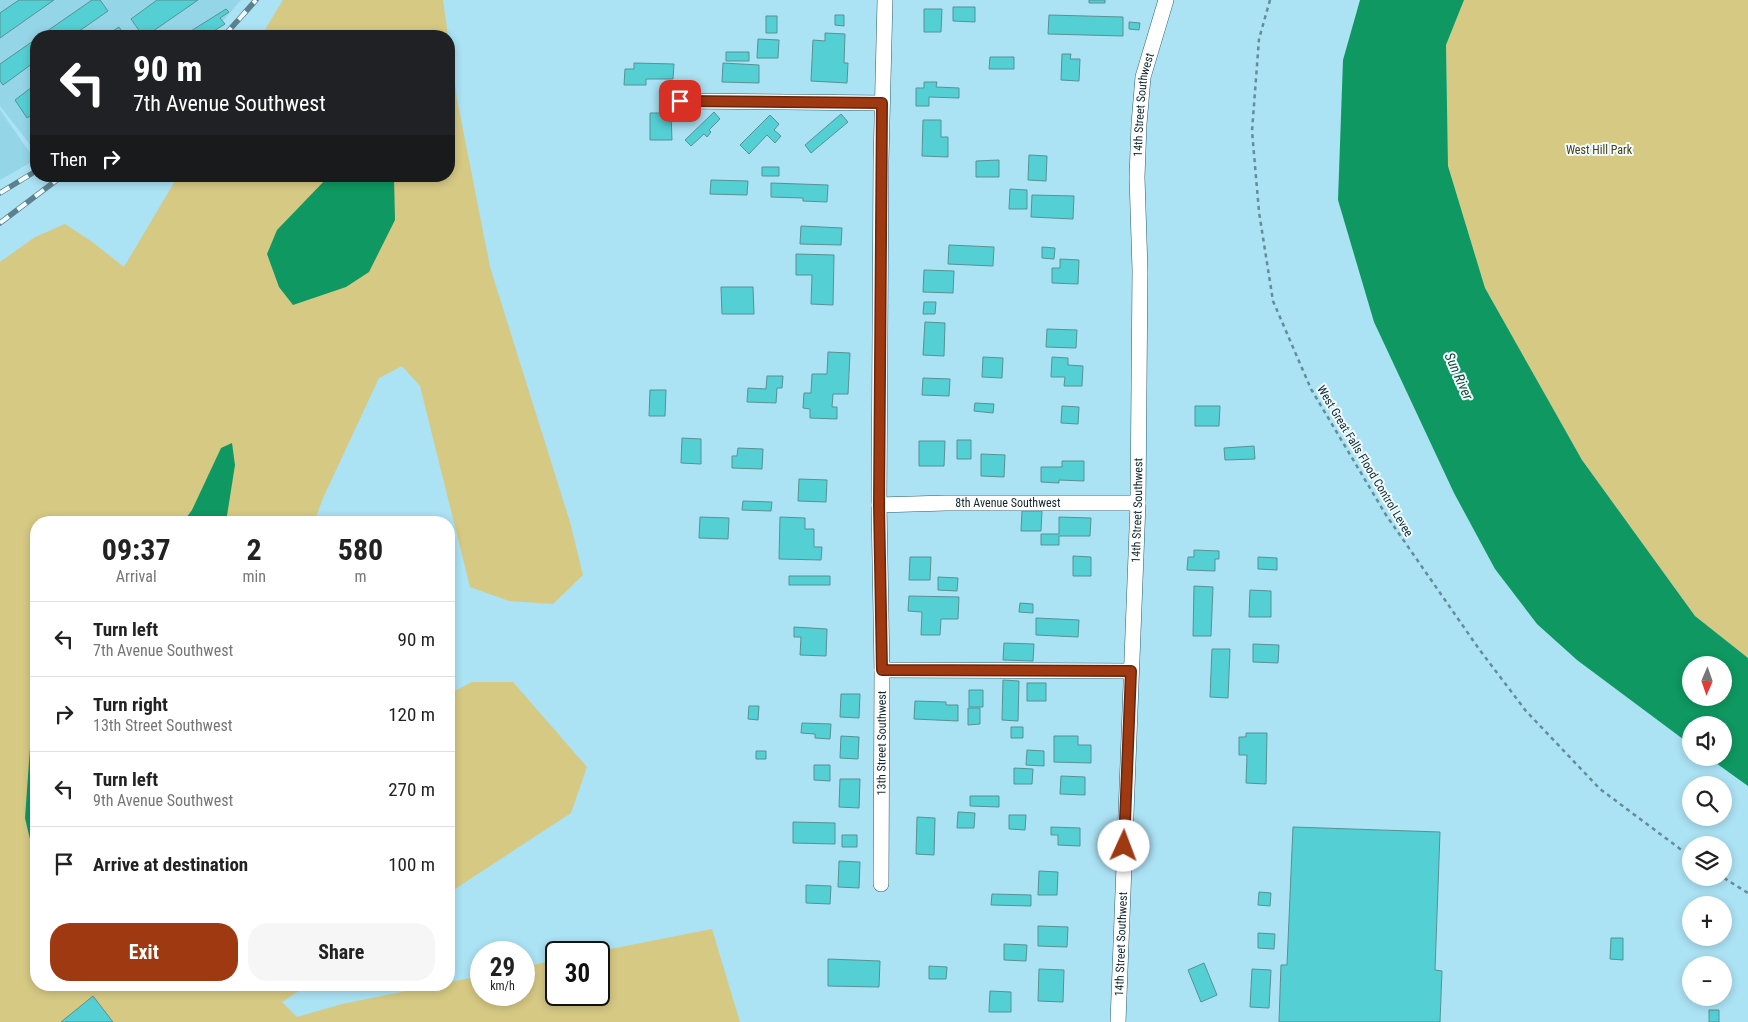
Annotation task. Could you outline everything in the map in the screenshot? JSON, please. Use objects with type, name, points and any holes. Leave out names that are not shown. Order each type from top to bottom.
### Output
[{"type":"street","name":"13th Street Southwest","points":[[881,884],[882,670],[879,505],[884,0]]},
{"type":"street","name":"14th Street Southwest","points":[[1118,1022],[1138,503],[1140,270],[1137,177],[1139,124],[1143,77],[1166,0]]},
{"type":"street","points":[[680,101],[882,103]]},
{"type":"street","name":"8th Avenue Southwest","points":[[879,505],[1138,503]]},
{"type":"street","points":[[882,670],[1131,671]]},
{"type":"path","name":"West Great Falls Flood Control Levee","points":[[1270,0],[1259,39],[1252,131],[1259,212],[1273,301],[1311,389],[1386,515],[1479,649],[1526,711],[1600,789],[1682,850]]},
{"type":"path","points":[[1732,883],[1748,893]]},
{"type":"shaded area","points":[[0,0],[241,0],[215,30],[30,30],[30,144],[0,106]]},
{"type":"shaded area","points":[[0,110],[30,153],[30,163],[0,180]]},
{"type":"green space","points":[[283,0],[443,0],[447,30],[265,30]]},
{"type":"green space","name":"West Hill Park","points":[[1464,0],[1748,0],[1748,658],[1695,616],[1582,460],[1485,288],[1448,166],[1446,45]]},
{"type":"green space","points":[[455,84],[490,267],[570,522],[583,575],[553,604],[509,601],[470,587],[455,527],[455,516],[452,516],[420,386],[402,366],[379,378],[316,516],[30,516],[30,991],[299,991],[282,1002],[297,1017],[342,1004],[406,991],[455,991],[455,981],[470,978],[470,1006],[535,1006],[535,965],[545,962],[545,1006],[610,1006],[610,949],[712,929],[740,1022],[0,1022],[0,262],[35,237],[65,224],[91,241],[124,267],[174,182],[455,182]]},
{"type":"green space","points":[[472,682],[513,682],[587,767],[571,813],[455,889],[455,691]]},
{"type":"water","name":"Sun River","points":[[1360,0],[1464,0],[1446,45],[1448,166],[1485,288],[1582,460],[1695,616],[1748,658],[1748,786],[1720,766],[1732,766],[1732,716],[1682,716],[1682,738],[1577,660],[1537,624],[1495,569],[1454,493],[1374,322],[1338,200],[1343,60]]},
{"type":"water","points":[[323,182],[394,182],[395,220],[369,272],[346,287],[293,305],[279,287],[267,254],[277,230]]},
{"type":"water","points":[[232,443],[235,465],[227,516],[188,516],[192,510],[221,448]]},
{"type":"water","points":[[30,748],[30,839],[25,818]]},
{"type":"building","points":[[19,0],[54,0],[0,38],[0,13]]},
{"type":"building","points":[[92,0],[100,0],[108,11],[81,30],[49,30]]},
{"type":"building","points":[[157,0],[198,0],[155,30],[139,30],[131,19]]},
{"type":"building","points":[[1089,0],[1105,0],[1105,3],[1089,3]]},
{"type":"building","points":[[953,7],[975,7],[975,22],[953,21]]},
{"type":"building","points":[[226,9],[229,12],[220,18],[225,24],[216,30],[193,30]]},
{"type":"building","points":[[924,9],[942,9],[941,32],[924,32]]},
{"type":"building","points":[[835,15],[844,15],[844,26],[835,25]]},
{"type":"building","points":[[1049,15],[1123,17],[1123,36],[1048,34]]},
{"type":"building","points":[[766,16],[777,16],[777,33],[766,33]]},
{"type":"building","points":[[1129,22],[1140,23],[1139,30],[1129,29]]},
{"type":"building","points":[[825,33],[845,34],[844,63],[848,63],[847,83],[811,81],[813,40],[825,41]]},
{"type":"building","points":[[758,39],[779,40],[778,58],[757,58]]},
{"type":"building","points":[[30,43],[30,65],[3,85],[0,81],[0,64]]},
{"type":"building","points":[[726,52],[749,52],[749,61],[726,61]]},
{"type":"building","points":[[1062,54],[1071,54],[1070,59],[1080,59],[1079,81],[1061,80]]},
{"type":"building","points":[[990,57],[1014,57],[1014,69],[989,69]]},
{"type":"building","points":[[634,63],[674,64],[673,79],[646,79],[646,85],[624,85],[625,69],[634,69]]},
{"type":"building","points":[[723,63],[759,65],[759,83],[722,82]]},
{"type":"building","points":[[924,82],[937,82],[936,87],[959,88],[959,98],[929,97],[929,106],[916,106],[916,88],[924,88]]},
{"type":"building","points":[[30,89],[30,116],[27,118],[15,100]]},
{"type":"building","points":[[714,112],[720,119],[709,130],[711,132],[707,137],[704,134],[691,146],[685,140]]},
{"type":"building","points":[[650,113],[671,113],[672,140],[650,140]]},
{"type":"building","points":[[841,114],[848,122],[811,153],[805,145]]},
{"type":"building","points":[[770,115],[779,124],[774,130],[781,136],[775,143],[767,135],[749,154],[740,145]]},
{"type":"building","points":[[923,120],[941,120],[941,137],[948,137],[948,157],[922,156]]},
{"type":"building","points":[[1029,155],[1047,156],[1046,181],[1028,180]]},
{"type":"building","points":[[999,160],[999,177],[976,177],[976,161]]},
{"type":"building","points":[[762,167],[779,167],[779,176],[762,176]]},
{"type":"building","points":[[711,180],[748,181],[747,195],[710,194]]},
{"type":"building","points":[[771,183],[828,185],[827,202],[803,201],[803,198],[771,197]]},
{"type":"building","points":[[1010,189],[1027,190],[1027,209],[1009,209]]},
{"type":"building","points":[[1032,195],[1074,196],[1073,219],[1031,217]]},
{"type":"building","points":[[801,226],[842,228],[841,245],[800,244]]},
{"type":"building","points":[[949,245],[994,247],[993,266],[948,264]]},
{"type":"building","points":[[1042,247],[1055,248],[1054,259],[1042,258]]},
{"type":"building","points":[[796,254],[834,255],[833,305],[811,304],[812,275],[796,275]]},
{"type":"building","points":[[1060,259],[1079,260],[1078,284],[1052,283],[1052,268],[1060,268]]},
{"type":"building","points":[[924,270],[954,271],[953,293],[923,292]]},
{"type":"building","points":[[721,287],[753,287],[754,314],[722,314]]},
{"type":"building","points":[[924,302],[936,302],[935,314],[923,314]]},
{"type":"building","points":[[925,322],[945,323],[944,356],[923,355]]},
{"type":"building","points":[[1047,329],[1077,330],[1076,348],[1046,347]]},
{"type":"building","points":[[828,352],[850,353],[848,394],[833,394],[832,407],[837,407],[837,419],[810,418],[810,409],[803,408],[804,393],[811,393],[812,374],[827,374]]},
{"type":"building","points":[[983,357],[1003,358],[1002,378],[982,377]]},
{"type":"building","points":[[1052,357],[1068,358],[1068,365],[1083,366],[1082,386],[1064,386],[1065,377],[1051,377]]},
{"type":"building","points":[[767,376],[783,376],[782,388],[777,388],[776,403],[747,402],[748,388],[766,389]]},
{"type":"building","points":[[923,378],[950,379],[949,396],[922,395]]},
{"type":"building","points":[[650,390],[666,390],[665,416],[649,416]]},
{"type":"building","points":[[975,403],[994,404],[993,413],[974,411]]},
{"type":"building","points":[[1062,406],[1079,407],[1078,424],[1061,423]]},
{"type":"building","points":[[1195,406],[1220,406],[1219,426],[1195,426]]},
{"type":"building","points":[[682,438],[701,439],[701,464],[681,463]]},
{"type":"building","points":[[957,440],[971,440],[971,459],[957,459]]},
{"type":"building","points":[[919,441],[945,441],[944,466],[919,466]]},
{"type":"building","points":[[1254,446],[1255,459],[1225,460],[1224,448]]},
{"type":"building","points":[[738,448],[763,449],[762,469],[732,468],[732,456],[737,456]]},
{"type":"building","points":[[981,454],[1005,455],[1004,477],[981,476]]},
{"type":"building","points":[[1062,461],[1084,461],[1084,481],[1059,480],[1059,483],[1041,482],[1041,467],[1062,467]]},
{"type":"building","points":[[799,479],[827,480],[826,502],[798,501]]},
{"type":"building","points":[[743,501],[772,502],[771,511],[742,510]]},
{"type":"building","points":[[1022,511],[1042,511],[1041,531],[1021,531]]},
{"type":"building","points":[[700,517],[729,518],[728,539],[699,538]]},
{"type":"building","points":[[780,517],[805,518],[805,529],[814,529],[814,547],[822,547],[821,560],[779,559]]},
{"type":"building","points":[[1059,517],[1091,518],[1090,536],[1059,536],[1059,545],[1041,545],[1041,534],[1059,534]]},
{"type":"building","points":[[1194,550],[1219,551],[1219,559],[1215,559],[1215,571],[1187,570],[1188,557],[1194,557]]},
{"type":"building","points":[[1073,556],[1091,557],[1091,576],[1073,576]]},
{"type":"building","points":[[910,557],[931,557],[930,580],[909,580]]},
{"type":"building","points":[[1258,557],[1277,558],[1277,570],[1258,569]]},
{"type":"building","points":[[789,576],[830,576],[830,585],[789,585]]},
{"type":"building","points":[[938,577],[958,578],[957,591],[938,590]]},
{"type":"building","points":[[1194,586],[1213,587],[1211,636],[1193,636]]},
{"type":"building","points":[[1250,590],[1271,591],[1271,617],[1249,617]]},
{"type":"building","points":[[909,596],[959,597],[958,619],[941,619],[940,635],[921,635],[922,612],[908,611]]},
{"type":"building","points":[[1020,603],[1033,604],[1033,613],[1019,612]]},
{"type":"building","points":[[1036,618],[1079,620],[1078,637],[1036,635]]},
{"type":"building","points":[[794,627],[827,629],[826,656],[800,655],[801,637],[794,637]]},
{"type":"building","points":[[1004,643],[1034,644],[1033,661],[1003,660]]},
{"type":"building","points":[[1253,644],[1279,645],[1278,663],[1253,662]]},
{"type":"building","points":[[1212,649],[1230,649],[1228,698],[1210,697]]},
{"type":"building","points":[[1003,680],[1019,681],[1018,721],[1002,720]]},
{"type":"building","points":[[1027,683],[1046,683],[1046,701],[1027,701]]},
{"type":"building","points":[[969,690],[983,690],[983,707],[969,707]]},
{"type":"building","points":[[841,694],[860,694],[859,718],[840,717]]},
{"type":"building","points":[[915,701],[946,702],[946,705],[958,705],[958,721],[914,719]]},
{"type":"building","points":[[749,706],[759,706],[758,720],[748,719]]},
{"type":"building","points":[[968,708],[980,708],[980,724],[968,725]]},
{"type":"building","points":[[802,723],[831,724],[830,739],[815,738],[815,734],[801,733]]},
{"type":"building","points":[[1011,727],[1023,727],[1023,738],[1011,738]]},
{"type":"building","points":[[1246,733],[1267,733],[1266,784],[1246,783],[1247,755],[1239,755],[1239,737],[1246,737]]},
{"type":"building","points":[[841,736],[859,737],[858,759],[840,758]]},
{"type":"building","points":[[1054,736],[1078,736],[1078,745],[1091,745],[1091,763],[1054,762]]},
{"type":"building","points":[[1027,750],[1044,751],[1044,766],[1026,765]]},
{"type":"building","points":[[756,751],[766,751],[766,759],[756,759]]},
{"type":"building","points":[[814,765],[830,765],[830,781],[814,780]]},
{"type":"building","points":[[1014,768],[1033,769],[1032,784],[1014,784]]},
{"type":"building","points":[[1061,776],[1085,777],[1085,795],[1060,794]]},
{"type":"building","points":[[840,779],[860,779],[859,808],[839,807]]},
{"type":"building","points":[[970,796],[999,796],[999,807],[970,806]]},
{"type":"building","points":[[958,812],[975,813],[974,828],[957,828]]},
{"type":"building","points":[[1009,815],[1026,815],[1025,830],[1009,829]]},
{"type":"building","points":[[917,817],[935,818],[934,855],[916,854]]},
{"type":"building","points":[[793,822],[835,823],[835,844],[793,843]]},
{"type":"building","points":[[1051,827],[1080,828],[1080,846],[1058,845],[1058,835],[1051,835]]},
{"type":"building","points":[[1293,827],[1440,832],[1435,970],[1442,971],[1440,1022],[1279,1022],[1281,965],[1287,965]]},
{"type":"building","points":[[842,835],[857,835],[857,847],[842,847]]},
{"type":"building","points":[[839,861],[860,862],[859,888],[838,887]]},
{"type":"building","points":[[1039,871],[1058,872],[1057,895],[1038,895]]},
{"type":"building","points":[[806,885],[831,886],[830,904],[806,903]]},
{"type":"building","points":[[1259,892],[1271,893],[1270,906],[1258,905]]},
{"type":"building","points":[[992,894],[1031,895],[1031,906],[991,905]]},
{"type":"building","points":[[1038,926],[1068,927],[1067,947],[1038,946]]},
{"type":"building","points":[[1258,933],[1275,934],[1274,949],[1258,948]]},
{"type":"building","points":[[1611,938],[1623,938],[1623,960],[1610,959]]},
{"type":"building","points":[[1004,944],[1027,945],[1026,961],[1004,960]]},
{"type":"building","points":[[828,959],[880,961],[879,987],[828,986]]},
{"type":"building","points":[[1204,963],[1217,995],[1201,1002],[1188,970]]},
{"type":"building","points":[[929,966],[947,967],[946,979],[929,979]]},
{"type":"building","points":[[1039,969],[1064,970],[1063,1002],[1038,1001]]},
{"type":"building","points":[[1252,969],[1271,970],[1269,1008],[1250,1007]]},
{"type":"building","points":[[990,991],[1011,992],[1011,1012],[989,1012]]},
{"type":"building","points":[[93,996],[113,1022],[61,1022]]},
{"type":"building","points":[[1709,1010],[1719,1010],[1719,1022],[1709,1022]]},
{"type":"railway","points":[[229,30],[256,0]]},
{"type":"railway","points":[[0,193],[30,175]]},
{"type":"railway","points":[[0,223],[54,182]]},
{"type":"route","points":[[680,101],[882,103],[879,505],[882,670],[1131,671],[1124,846]]}]
